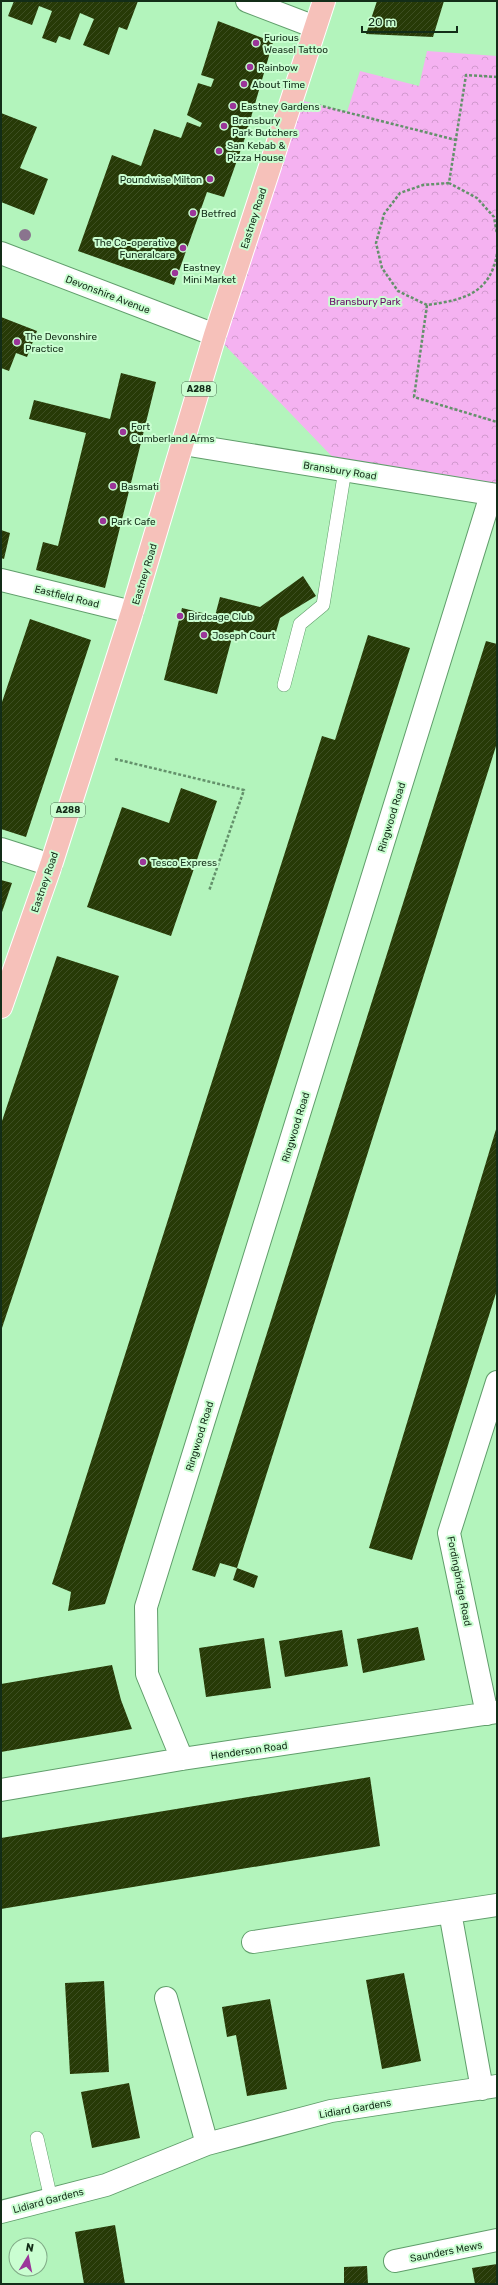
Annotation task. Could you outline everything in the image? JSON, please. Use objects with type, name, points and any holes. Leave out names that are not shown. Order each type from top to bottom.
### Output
[{"type":"main road","name":"Eastney Road","points":[[1,1007],[50,865],[132,612],[215,335],[324,1]]},
{"type":"street","points":[[247,1],[315,28]]},
{"type":"street","name":"Devonshire Avenue","points":[[1,253],[215,335]]},
{"type":"street","name":"Bransbury Road","points":[[183,444],[494,495]]},
{"type":"street","name":"Ringwood Road","points":[[182,1759],[147,1674],[146,1607],[494,495]]},
{"type":"street","name":"Eastfield Road","points":[[1,580],[132,612]]},
{"type":"street","points":[[1,849],[50,865]]},
{"type":"street","name":"Fordingbridge Road","points":[[492,1713],[449,1533],[497,1382]]},
{"type":"street","name":"Henderson Road","points":[[1,1790],[182,1759],[492,1713]]},
{"type":"street","points":[[253,1942],[497,1905]]},
{"type":"street","name":"Lidiard Gardens","points":[[1,2212],[106,2185],[207,2144],[331,2111],[490,2087],[450,1912]]},
{"type":"street","points":[[166,1998],[207,2144]]},
{"type":"street","name":"Saunders Mews","points":[[395,2261],[497,2240]]},
{"type":"lane","points":[[284,685],[300,624],[323,604],[345,470]]},
{"type":"lane","points":[[37,2138],[51,2199]]},
{"type":"path","points":[[449,182],[466,75],[497,77]]},
{"type":"path","points":[[292,98],[456,140]]},
{"type":"path","points":[[497,234],[494,217],[477,198],[449,182],[423,184],[400,193],[384,214],[376,243],[382,268],[398,291],[428,305],[456,301],[481,288],[495,266],[497,254]]},
{"type":"path","points":[[428,305],[414,397],[497,422]]},
{"type":"path","points":[[87,752],[244,790],[209,891]]},
{"type":"green space","name":"Bransbury Park","points":[[427,51],[497,56],[497,495],[345,470],[215,335],[292,98],[347,112],[360,71],[419,86]]},
{"type":"building","points":[[14,1],[138,1],[127,30],[119,27],[109,55],[83,45],[94,19],[80,13],[70,40],[59,36],[56,43],[42,38],[52,11],[39,6],[32,25],[8,16]]},
{"type":"building","points":[[377,1],[444,1],[433,37],[366,34]]},
{"type":"building","points":[[218,21],[273,42],[245,138],[224,197],[207,192],[174,285],[78,251],[112,155],[141,166],[154,129],[181,138],[187,122],[200,127],[202,123],[187,115],[198,83],[211,87],[214,79],[201,75]]},
{"type":"building","points":[[1,113],[37,127],[20,168],[48,179],[34,215],[1,202]]},
{"type":"building","name":"The Devonshire Practice","points":[[1,317],[37,331],[27,357],[16,353],[9,371],[1,368]]},
{"type":"building","points":[[121,373],[156,382],[105,588],[36,570],[43,542],[58,546],[86,433],[29,419],[34,400],[110,419]]},
{"type":"building","points":[[1,530],[10,533],[4,559],[1,558]]},
{"type":"building","name":"Joseph Court","points":[[303,576],[316,596],[280,618],[274,639],[234,630],[217,694],[164,680],[182,608],[215,616],[220,597],[260,607]]},
{"type":"building","points":[[30,619],[91,640],[26,837],[1,829],[1,705]]},
{"type":"building","points":[[368,635],[410,648],[105,1604],[68,1611],[71,1592],[52,1584],[322,736],[335,740]]},
{"type":"building","points":[[486,641],[497,644],[497,743],[237,1568],[220,1563],[215,1577],[192,1570]]},
{"type":"building","points":[[181,788],[217,801],[171,936],[87,907],[122,807],[169,823]]},
{"type":"building","points":[[1,880],[12,883],[1,915]]},
{"type":"building","points":[[57,956],[119,976],[1,1331],[1,1124]]},
{"type":"building","points":[[497,1126],[497,1290],[412,1560],[369,1548]]},
{"type":"building","points":[[237,1568],[258,1576],[254,1588],[233,1580]]},
{"type":"building","points":[[418,1627],[425,1660],[363,1673],[357,1639]]},
{"type":"building","points":[[342,1630],[348,1666],[285,1677],[279,1641]]},
{"type":"building","points":[[264,1638],[271,1688],[206,1697],[199,1648]]},
{"type":"building","points":[[112,1665],[121,1700],[132,1729],[1,1752],[1,1684]]},
{"type":"building","points":[[370,1777],[380,1846],[1,1909],[1,1838]]},
{"type":"building","points":[[404,1973],[421,2061],[382,2069],[366,1980]]},
{"type":"building","points":[[104,1981],[109,2072],[70,2074],[65,1983]]},
{"type":"building","points":[[270,1999],[287,2089],[247,2096],[236,2035],[227,2037],[222,2007]]},
{"type":"building","points":[[129,2083],[140,2138],[92,2148],[81,2092]]},
{"type":"building","points":[[115,2225],[125,2284],[84,2284],[75,2232]]},
{"type":"building","points":[[497,2264],[497,2284],[475,2284],[472,2268]]},
{"type":"building","points":[[367,2266],[368,2284],[344,2284],[344,2267]]},
{"type":"place","name":"Furious Weasel Tattoo","points":[[256,43]]},
{"type":"place","name":"Rainbow","points":[[250,67]]},
{"type":"place","name":"About Time","points":[[244,84]]},
{"type":"place","name":"Eastney Gardens","points":[[233,106]]},
{"type":"place","name":"Bransbury Park Butchers","points":[[224,126]]},
{"type":"place","name":"San Kebab & Pizza House","points":[[219,151]]},
{"type":"place","name":"Poundwise Milton","points":[[210,179]]},
{"type":"place","name":"Betfred","points":[[193,213]]},
{"type":"place","name":"The Co-operative Funeralcare","points":[[183,248]]},
{"type":"place","name":"Eastney Mini Market","points":[[175,273]]},
{"type":"place","name":"The Devonshire Practice","points":[[17,342]]},
{"type":"place","name":"Fort Cumberland Arms","points":[[123,432]]},
{"type":"place","name":"Basmati","points":[[113,486]]},
{"type":"place","name":"Park Cafe","points":[[103,521]]},
{"type":"place","name":"Birdcage Club","points":[[180,616]]},
{"type":"place","name":"Joseph Court","points":[[204,635]]},
{"type":"place","name":"Tesco Express","points":[[143,862]]}]
